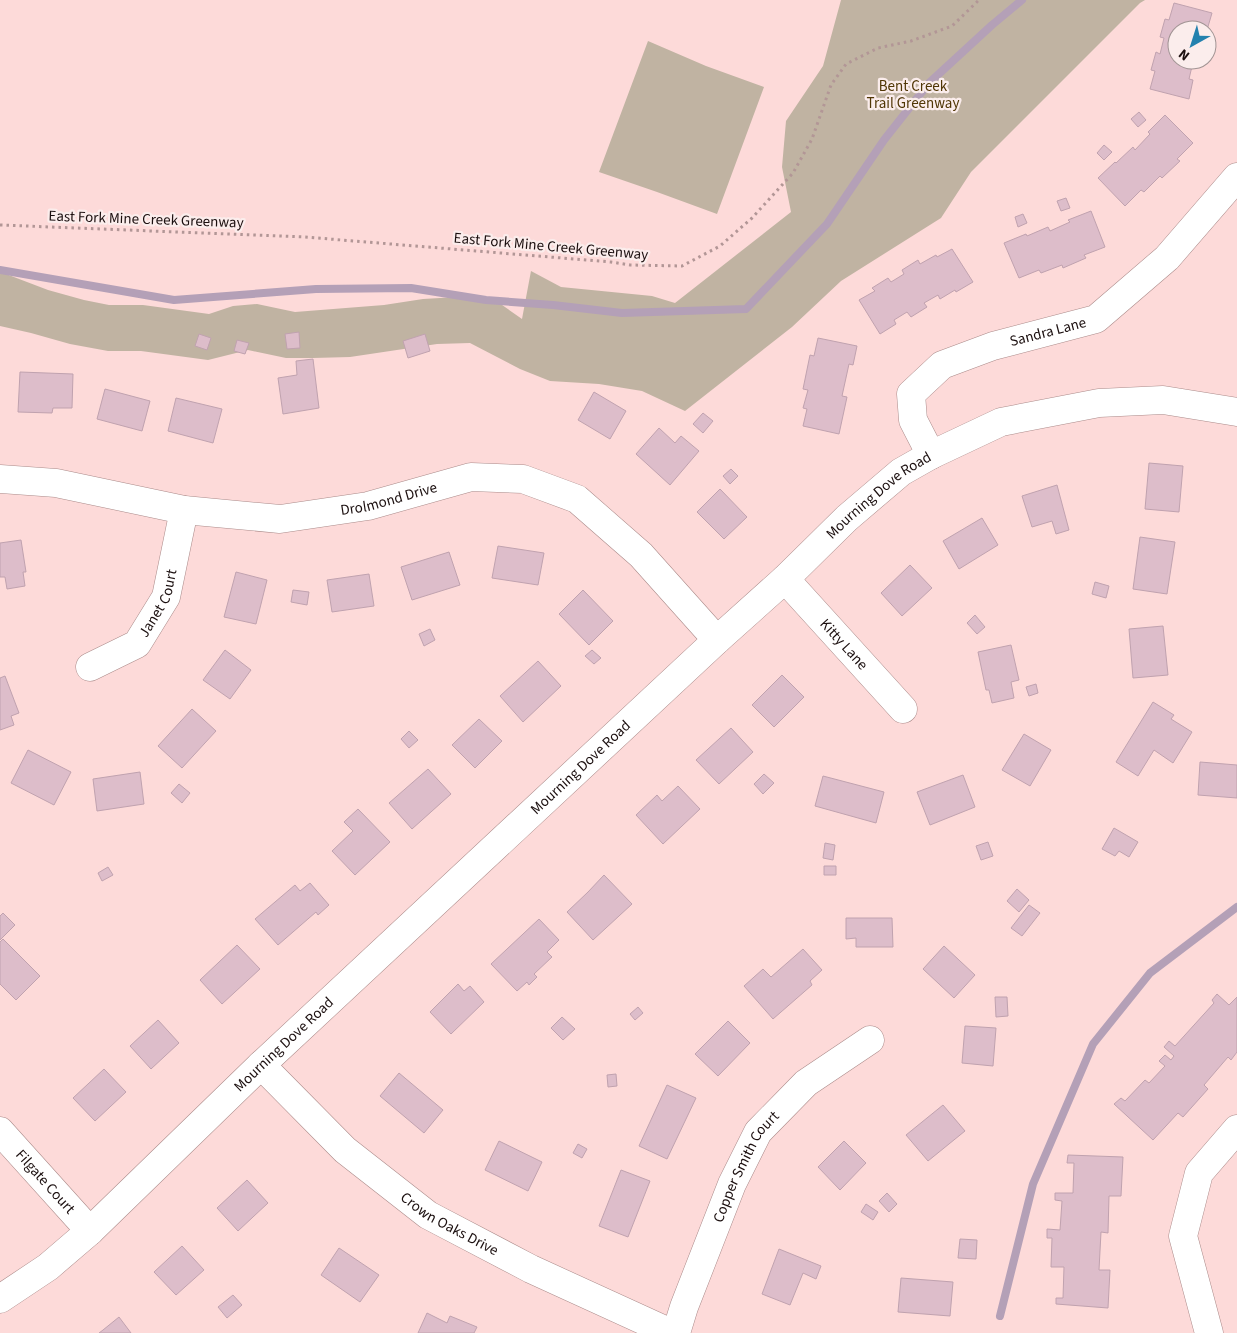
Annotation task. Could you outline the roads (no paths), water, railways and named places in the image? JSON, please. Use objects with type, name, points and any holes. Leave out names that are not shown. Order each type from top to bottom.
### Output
[{"type":"street","name":"Sandra Lane","points":[[931,455],[913,420],[911,394],[942,365],[993,346],[1096,318],[1167,258],[1237,178]]},
{"type":"street","name":"Mourning Dove Road","points":[[0,1300],[48,1267],[90,1231],[261,1065],[717,640],[785,579],[847,518],[901,472],[931,455],[1001,422],[1099,403],[1163,400],[1237,412]]},
{"type":"street","name":"Drolmond Drive","points":[[0,479],[56,483],[184,510],[280,519],[368,506],[472,477],[524,479],[577,499],[641,555],[717,640]]},
{"type":"street","name":"Janet Court","points":[[90,667],[137,644],[166,597],[184,510]]},
{"type":"street","name":"Kitty Lane","points":[[785,579],[903,709]]},
{"type":"street","name":"Copper Smith Court","points":[[676,1333],[684,1307],[732,1184],[758,1132],[806,1082],[870,1040]]},
{"type":"street","name":"Crown Oaks Drive","points":[[261,1065],[345,1150],[428,1215],[532,1269],[671,1333]]},
{"type":"street","points":[[1209,1333],[1184,1236],[1199,1173],[1237,1129]]},
{"type":"street","name":"Filgate Court","points":[[0,1131],[90,1231]]},
{"type":"waterway","points":[[0,270],[174,300],[316,289],[411,288],[486,300],[622,313],[746,309],[827,224],[884,140],[929,83],[1022,0]]},
{"type":"waterway","points":[[1000,1316],[1033,1184],[1093,1044],[1150,973],[1237,907]]},
{"type":"park label","name":"Bent Creek Trail Greenway","points":[[913,94]]}]
